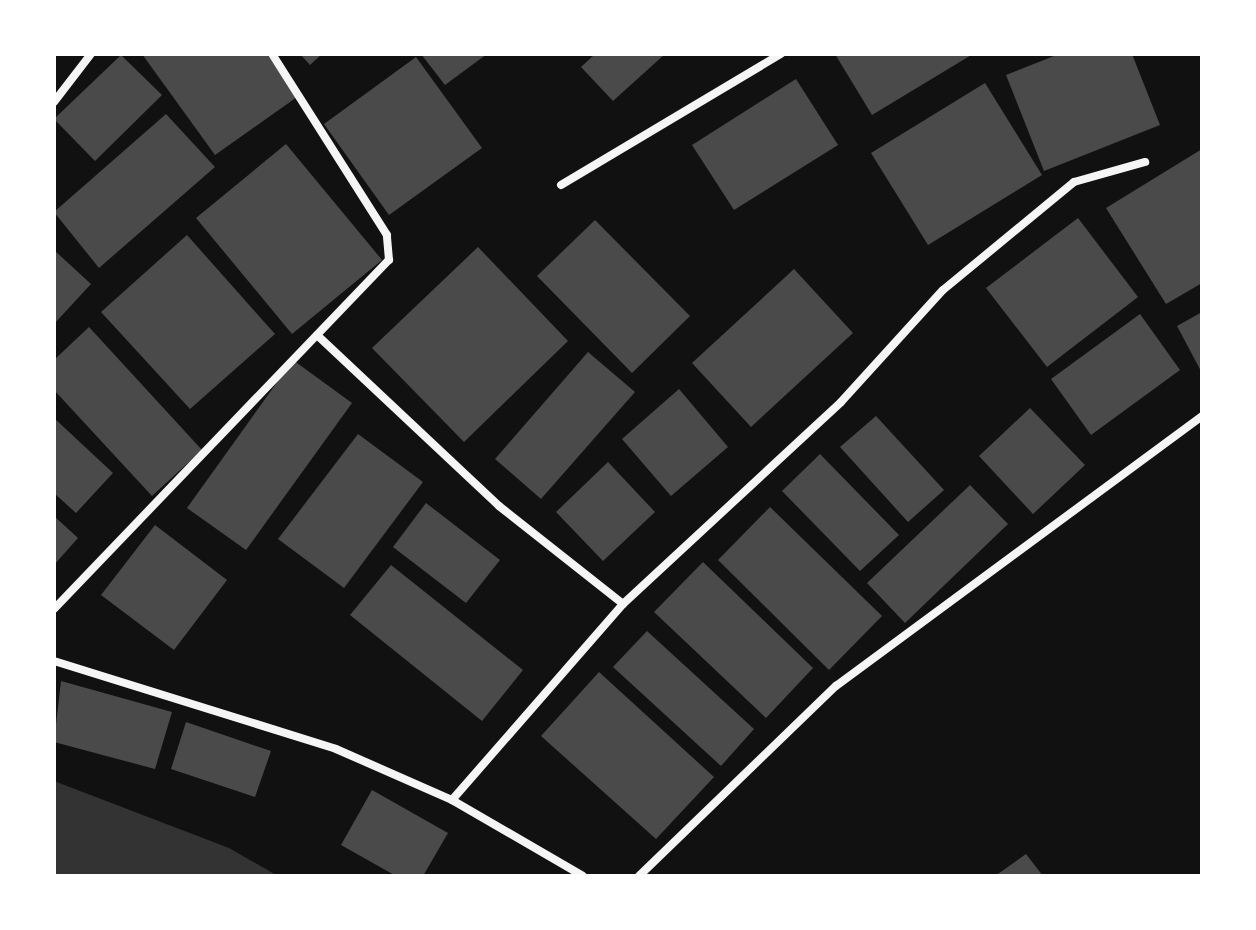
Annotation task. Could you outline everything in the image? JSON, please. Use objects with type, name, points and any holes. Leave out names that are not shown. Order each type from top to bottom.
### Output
[{"type":"street","points":[[54,102],[91,54]]},
{"type":"street","points":[[54,609],[317,335],[381,273],[392,250],[272,54]]},
{"type":"street","points":[[561,185],[781,54]]},
{"type":"street","points":[[452,800],[623,604],[841,402],[1018,221],[1074,182],[1145,162]]},
{"type":"street","points":[[317,335],[499,506],[623,604]]},
{"type":"street","points":[[639,876],[836,686],[1202,416]]},
{"type":"street","points":[[54,661],[336,749],[452,800],[583,876]]},
{"type":"shaded area","points":[[54,781],[229,848],[278,876],[54,876]]},
{"type":"building","points":[[142,54],[267,54],[297,97],[215,155]]},
{"type":"building","points":[[300,54],[322,54],[310,65]]},
{"type":"building","points":[[421,54],[487,54],[445,85]]},
{"type":"building","points":[[595,54],[665,54],[613,101],[581,67]]},
{"type":"building","points":[[835,54],[973,54],[872,115]]},
{"type":"building","points":[[1059,54],[1132,54],[1160,125],[1044,171],[1006,75]]},
{"type":"building","points":[[121,55],[162,95],[95,161],[54,119]]},
{"type":"building","points":[[416,57],[482,148],[389,215],[324,124]]},
{"type":"building","points":[[796,79],[838,145],[734,210],[692,145]]},
{"type":"building","points":[[985,83],[1042,175],[928,245],[871,153]]},
{"type":"building","points":[[166,114],[215,167],[99,268],[54,212]]},
{"type":"building","points":[[286,144],[382,260],[292,334],[196,218]]},
{"type":"building","points":[[1202,149],[1202,283],[1166,304],[1106,208]]},
{"type":"building","points":[[1078,218],[1138,297],[1047,367],[986,288]]},
{"type":"building","points":[[595,220],[690,316],[632,373],[537,276]]},
{"type":"building","points":[[187,235],[275,334],[190,409],[101,312]]},
{"type":"building","points":[[478,247],[568,341],[464,442],[372,348]]},
{"type":"building","points":[[54,250],[91,284],[54,324]]},
{"type":"building","points":[[794,269],[853,333],[751,427],[692,363]]},
{"type":"building","points":[[1202,312],[1202,373],[1177,326]]},
{"type":"building","points":[[1140,314],[1180,370],[1091,435],[1051,379]]},
{"type":"building","points":[[89,327],[202,450],[152,496],[54,390],[54,360]]},
{"type":"building","points":[[588,352],[635,392],[541,499],[495,459]]},
{"type":"building","points":[[293,360],[352,403],[246,550],[187,508]]},
{"type":"building","points":[[679,389],[728,447],[671,496],[622,439]]},
{"type":"building","points":[[1030,408],[1085,465],[1033,514],[979,456]]},
{"type":"building","points":[[876,416],[944,490],[908,522],[840,447]]},
{"type":"building","points":[[54,418],[113,473],[76,513],[54,493]]},
{"type":"building","points":[[358,434],[423,482],[344,588],[278,539]]},
{"type":"building","points":[[820,454],[899,535],[860,571],[782,491]]},
{"type":"building","points":[[608,462],[655,512],[603,561],[556,512]]},
{"type":"building","points":[[970,485],[1008,524],[905,623],[867,583]]},
{"type":"building","points":[[426,503],[500,560],[466,603],[393,547]]},
{"type":"building","points":[[770,507],[882,616],[829,670],[718,560]]},
{"type":"building","points":[[54,516],[78,538],[54,565]]},
{"type":"building","points":[[155,525],[227,580],[174,650],[101,595]]},
{"type":"building","points":[[703,562],[813,668],[766,718],[654,612]]},
{"type":"building","points":[[391,565],[523,670],[482,721],[350,615]]},
{"type":"building","points":[[647,631],[754,729],[721,766],[613,667]]},
{"type":"building","points":[[599,672],[714,777],[656,839],[541,736]]},
{"type":"building","points":[[61,681],[172,712],[155,769],[54,742]]},
{"type":"building","points":[[186,722],[271,751],[255,797],[171,769]]},
{"type":"building","points":[[372,790],[448,833],[423,876],[396,876],[341,845]]},
{"type":"building","points":[[1026,854],[1043,876],[995,876]]}]
